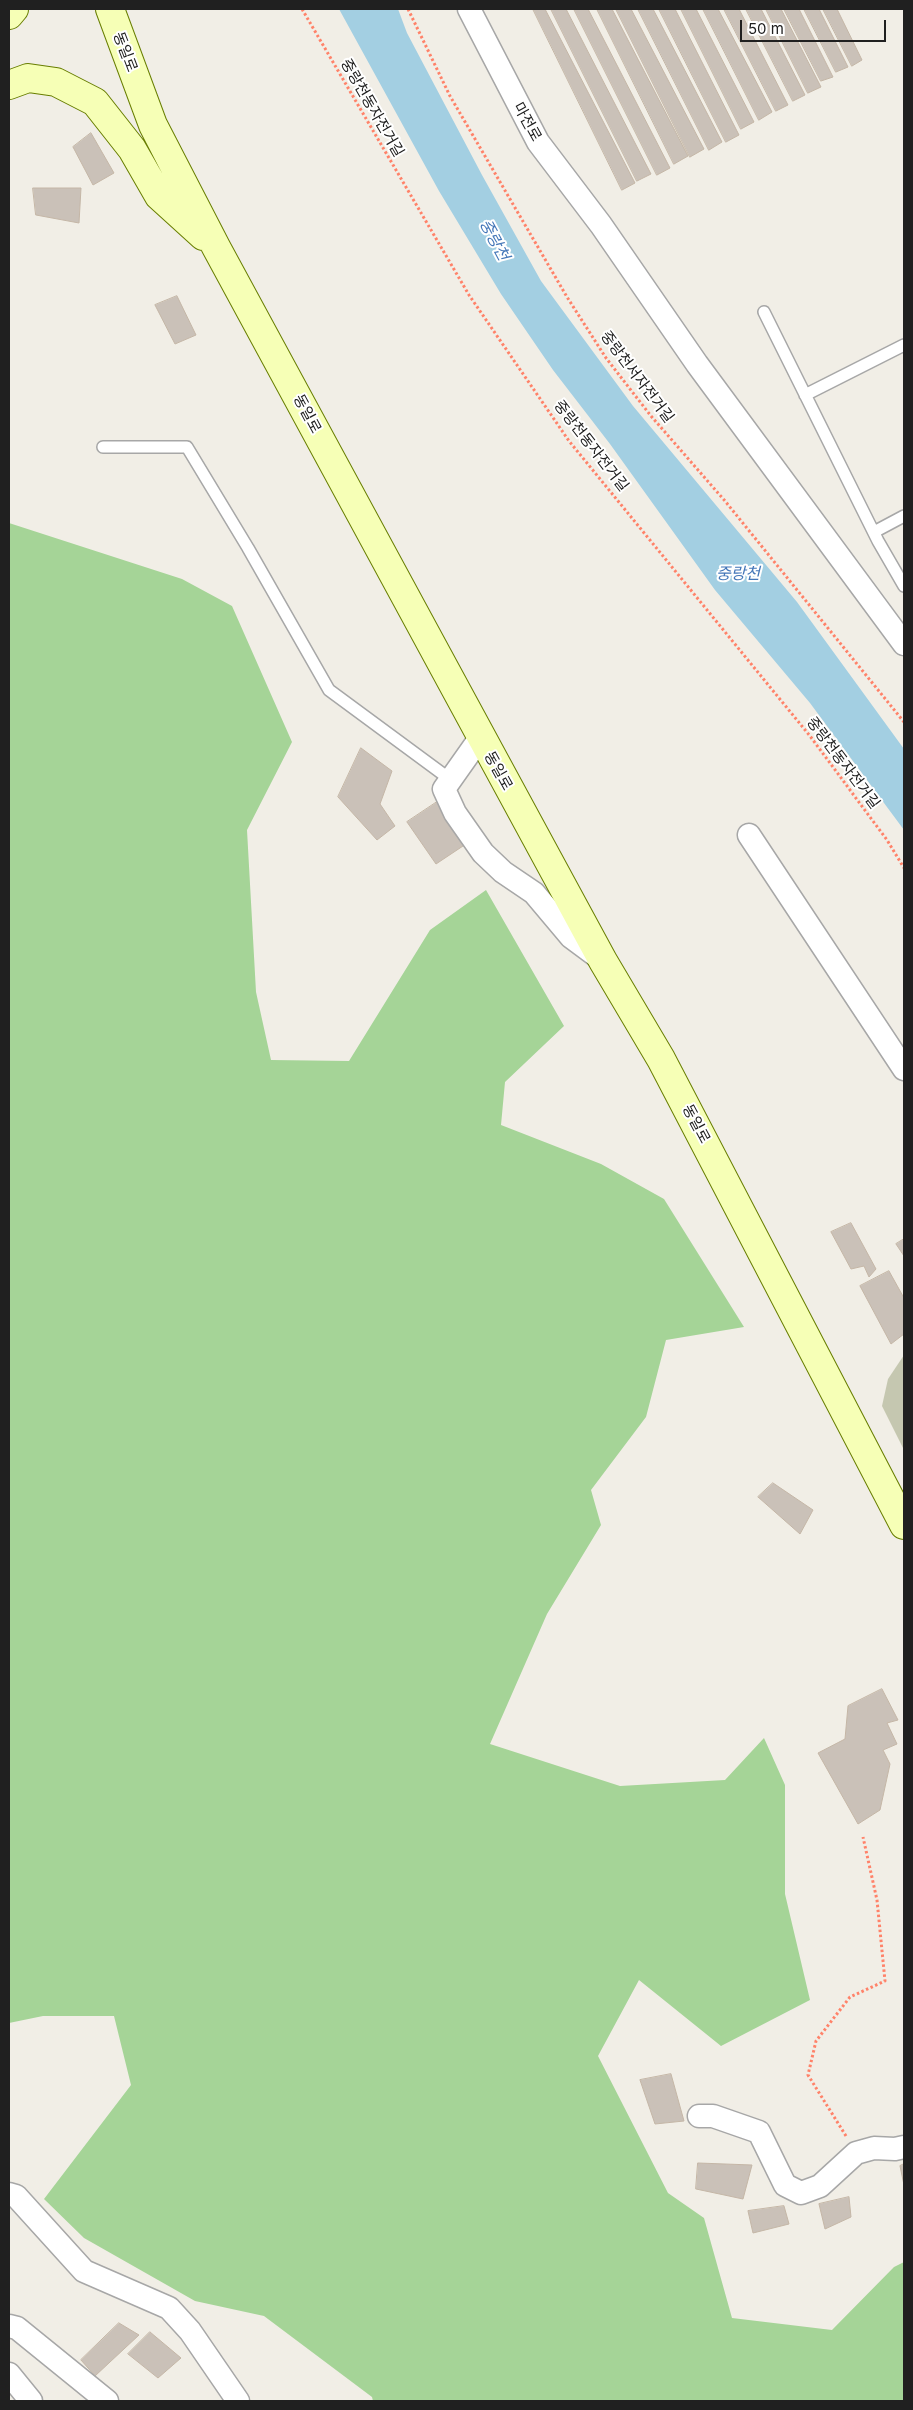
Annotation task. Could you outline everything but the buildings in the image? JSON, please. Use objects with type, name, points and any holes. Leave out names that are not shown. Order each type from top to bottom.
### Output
[{"type":"street","points":[[9,15],[14,9]]},
{"type":"street","name":"동일로","points":[[110,9],[153,125],[216,247],[480,738],[603,961],[662,1059],[904,1524]]},
{"type":"street","name":"마전로","points":[[469,9],[538,142],[601,225],[697,364],[904,644]]},
{"type":"street","points":[[9,85],[28,78],[56,82],[96,102],[132,149],[160,196],[216,247]]},
{"type":"street","points":[[480,738],[444,789],[455,813],[483,853],[503,872],[534,893],[571,937],[603,961]]},
{"type":"street","points":[[750,835],[904,1070]]},
{"type":"street","points":[[699,2116],[713,2116],[759,2132],[785,2185],[801,2193],[820,2186],[856,2153],[874,2148],[895,2149],[904,2147]]},
{"type":"street","points":[[9,2194],[16,2196],[84,2271],[169,2308],[190,2331],[238,2401]]},
{"type":"street","points":[[9,2326],[17,2328],[107,2401]]},
{"type":"street","points":[[9,2374],[31,2401]]},
{"type":"lane","points":[[764,312],[874,532],[904,586]]},
{"type":"lane","points":[[805,395],[904,345]]},
{"type":"lane","points":[[103,447],[187,447],[248,548],[329,690],[451,780]]},
{"type":"lane","points":[[874,532],[904,516]]},
{"type":"path","name":"중랑천동자전거길","points":[[302,9],[469,295],[569,441],[810,736],[887,840],[904,868]]},
{"type":"path","name":"중랑천서자전거길","points":[[408,9],[450,96],[557,280],[606,358],[651,416],[725,501],[904,722]]},
{"type":"path","points":[[856,2153],[808,2075],[816,2040],[850,1997],[886,1981],[877,1900],[863,1837]]},
{"type":"shaded area","points":[[904,1355],[904,1450],[882,1406],[888,1379]]},
{"type":"green space","points":[[9,523],[182,579],[232,606],[292,742],[247,830],[256,992],[271,1060],[349,1061],[430,930],[486,890],[564,1026],[505,1082],[501,1125],[601,1164],[664,1199],[744,1327],[666,1340],[646,1417],[591,1490],[601,1525],[547,1614],[490,1744],[620,1786],[725,1780],[764,1738],[785,1785],[785,1894],[810,2000],[721,2046],[639,1980],[598,2056],[668,2193],[704,2218],[732,2318],[832,2330],[894,2267],[904,2262],[904,2401],[373,2401],[372,2397],[264,2316],[195,2301],[84,2238],[44,2199],[131,2085],[114,2016],[43,2016],[9,2023]]},
{"type":"water","name":"중랑천","points":[[339,9],[398,9],[407,33],[482,175],[541,281],[633,406],[797,602],[904,749],[904,830],[810,703],[715,590],[610,444],[553,370],[501,294],[439,191]]}]
